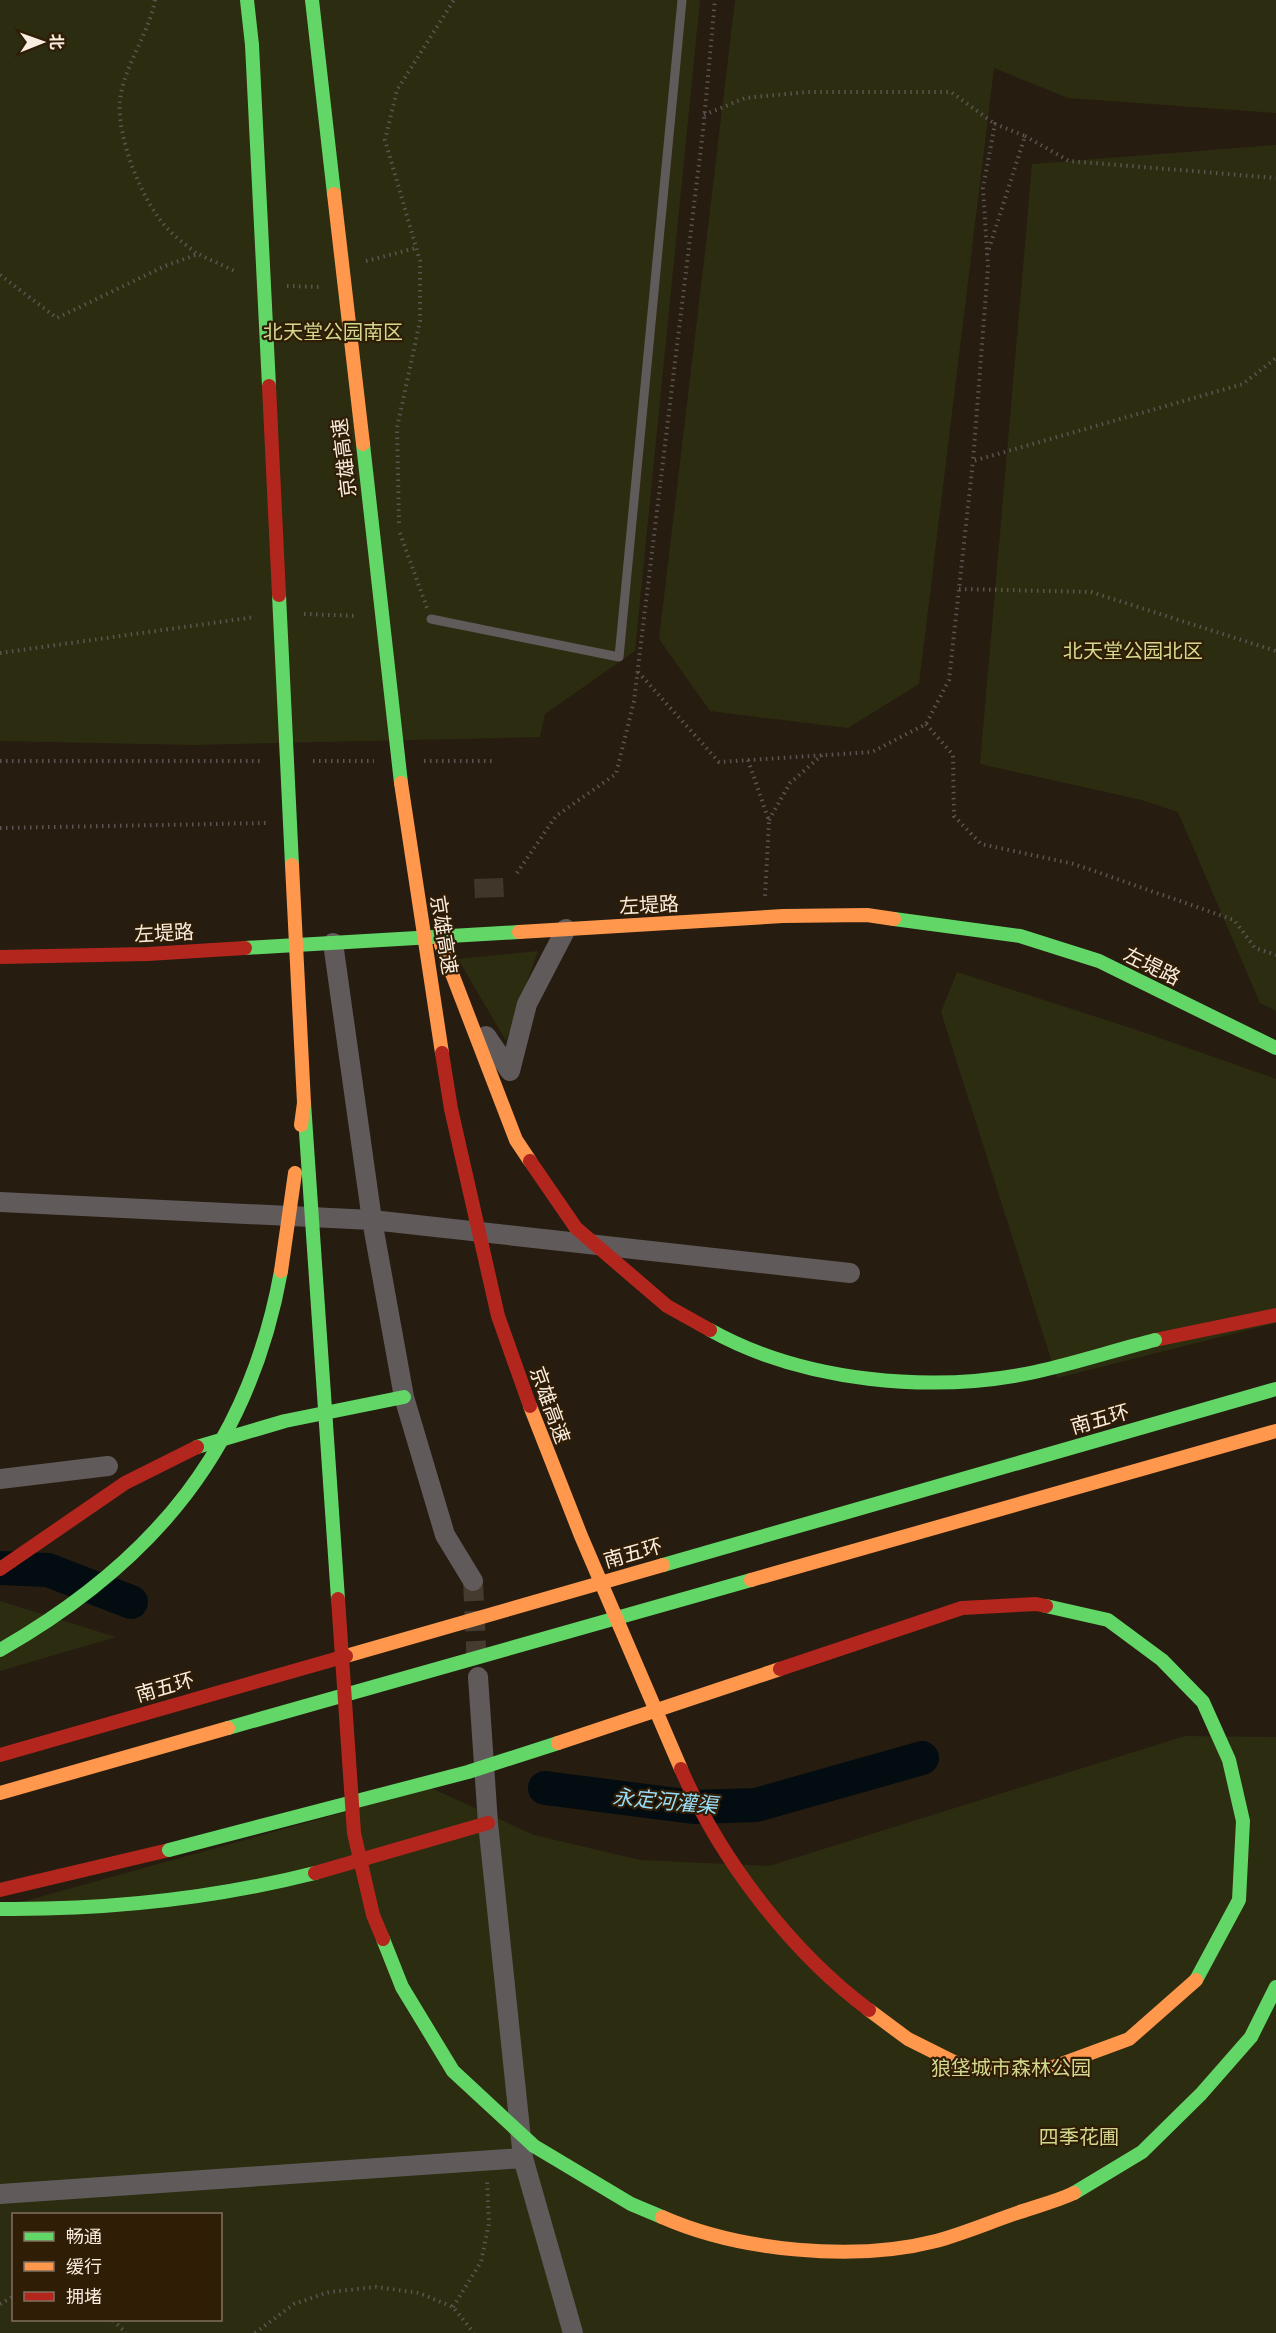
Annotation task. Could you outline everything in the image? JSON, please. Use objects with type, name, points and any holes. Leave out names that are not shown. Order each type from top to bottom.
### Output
[{"type":"main road","points":[[247,0],[252,45],[304,1103],[354,1833],[373,1915],[402,1987],[453,2071],[534,2146],[631,2204],[691,2230],[811,2250],[869,2250],[935,2241],[1072,2194],[1142,2152],[1200,2094],[1251,2037],[1276,1987]]},
{"type":"main road","name":"京雄高速","points":[[0,1890],[169,1850],[468,1772],[962,1608],[1036,1604],[1108,1620],[1162,1660],[1203,1702],[1229,1760],[1243,1821],[1239,1900],[1196,1980],[1129,2039],[1053,2067],[968,2069],[908,2038],[838,1987],[774,1918],[713,1833],[690,1789],[580,1536],[541,1438],[498,1316],[451,1109],[406,823],[312,0]]},
{"type":"main road","points":[[406,823],[449,971],[516,1140],[576,1228],[667,1306],[717,1334],[771,1358],[837,1376],[868,1379],[966,1380],[1034,1372],[1155,1340],[1276,1315]]},
{"type":"main road","name":"左堤路","points":[[0,957],[148,954],[763,918],[867,915],[1020,936],[1099,961],[1276,1048]]},
{"type":"main road","points":[[0,1650],[78,1603],[141,1548],[199,1478],[242,1404],[263,1349],[280,1281],[304,1103]]},
{"type":"main road","name":"南五环","points":[[0,1755],[1276,1389]]},
{"type":"main road","points":[[0,1569],[97,1500],[170,1459],[243,1431],[404,1397]]},
{"type":"main road","points":[[0,1793],[1276,1431]]},
{"type":"main road","points":[[0,1909],[60,1910],[158,1901],[268,1884],[488,1822]]},
{"type":"street","points":[[409,939],[465,1004],[510,1071],[527,1004],[566,929]]},
{"type":"street","points":[[333,943],[372,1220],[404,1397],[445,1535],[473,1581]]},
{"type":"street","points":[[0,1202],[372,1220],[850,1273]]},
{"type":"street","points":[[0,1479],[108,1466]]},
{"type":"street","points":[[478,1677],[488,1822],[523,2158],[573,2333]]},
{"type":"street","points":[[0,2194],[523,2158]]},
{"type":"lane","points":[[431,619],[619,657],[682,0]]},
{"type":"path","points":[[155,0],[152,15],[120,99],[124,141],[138,182],[167,229],[198,255],[245,276]]},
{"type":"path","points":[[431,619],[400,532],[397,428],[420,321],[420,261],[385,140],[397,90],[454,0]]},
{"type":"path","points":[[704,116],[745,98],[807,92],[951,92],[995,124],[1025,136],[1069,161],[1276,177]]},
{"type":"path","points":[[638,672],[719,762],[872,752],[926,724],[949,680],[973,461],[987,255],[983,188],[995,124]]},
{"type":"path","points":[[987,255],[1025,136]]},
{"type":"path","points":[[359,265],[368,259],[416,248]]},
{"type":"path","points":[[0,275],[57,318],[165,266],[198,255]]},
{"type":"path","points":[[285,285],[325,287]]},
{"type":"path","points":[[973,461],[1243,384],[1276,358]]},
{"type":"path","points":[[959,589],[1090,592],[1276,651]]},
{"type":"path","points":[[296,613],[363,616]]},
{"type":"path","points":[[0,653],[261,616]]},
{"type":"path","points":[[926,724],[953,754],[954,816],[981,844],[1074,864],[1206,909],[1233,920],[1255,948],[1276,955]]},
{"type":"path","points":[[769,821],[790,783],[822,755]]},
{"type":"path","points":[[748,760],[769,821],[769,856],[763,918]]},
{"type":"path","points":[[0,761],[272,761]]},
{"type":"path","points":[[307,761],[377,761]]},
{"type":"path","points":[[412,761],[493,761]]},
{"type":"path","points":[[0,828],[273,823]]},
{"type":"path","points":[[453,2307],[480,2262],[489,2223],[486,2160]]},
{"type":"path","points":[[255,2333],[294,2304],[329,2292],[376,2287],[419,2293],[453,2307],[474,2333]]},
{"type":"path","points":[[115,2321],[126,2333]]},
{"type":"green space","name":"北天堂公园南区","points":[[0,0],[700,0],[635,651],[545,714],[540,737],[193,745],[0,741]]},
{"type":"green space","points":[[735,0],[1276,0],[1276,113],[1068,98],[994,68],[919,684],[848,728],[710,711],[659,639]]},
{"type":"green space","name":"北天堂公园北区","points":[[1276,145],[1276,1011],[1260,1003],[1178,812],[1142,800],[980,764],[1032,164]]},
{"type":"green space","points":[[538,951],[506,1041],[458,959]]},
{"type":"green space","points":[[957,972],[1137,1030],[1276,1079],[1276,1323],[1057,1378],[941,1012]]},
{"type":"green space","points":[[0,1601],[116,1637],[0,1671]]},
{"type":"green space","name":"狼垡城市森林公园","points":[[1185,1736],[1276,1737],[1276,2333],[0,2333],[0,1908],[431,1788],[534,1835],[640,1860],[769,1866]]},
{"type":"building","points":[[503,878],[504,897],[475,898],[474,879]]},
{"type":"waterway","name":"永定河灌渠","points":[[0,1568],[48,1570],[131,1602]]},
{"type":"waterway","name":"永定河灌渠","points":[[545,1788],[693,1807],[756,1805],[922,1758]]},
{"type":"tunnel","points":[[473,1581],[477,1668]]},
{"type":"traffic: fast","points":[[247,0],[252,45]]},
{"type":"traffic: fast","points":[[312,0],[334,194]]},
{"type":"traffic: fast","points":[[252,45],[269,386]]},
{"type":"traffic: fast","points":[[363,444],[401,783]]},
{"type":"traffic: fast","points":[[279,595],[292,865]]},
{"type":"traffic: fast","points":[[894,919],[1020,936],[1099,961],[1276,1048]]},
{"type":"traffic: fast","points":[[245,948],[519,932]]},
{"type":"traffic: fast","points":[[304,1103],[338,1599]]},
{"type":"traffic: fast","points":[[0,1650],[55,1616],[104,1579],[148,1538],[186,1494],[219,1445],[245,1393],[266,1334],[281,1271]]},
{"type":"traffic: fast","points":[[710,1330],[746,1348],[786,1362],[869,1379],[911,1382],[995,1379],[1065,1365],[1155,1340]]},
{"type":"traffic: fast","points":[[663,1565],[1276,1389]]},
{"type":"traffic: fast","points":[[197,1447],[285,1421],[404,1397]]},
{"type":"traffic: fast","points":[[228,1728],[751,1580]]},
{"type":"traffic: fast","points":[[1046,1606],[1108,1620],[1162,1660],[1203,1702],[1229,1760],[1243,1821],[1239,1900],[1196,1980]]},
{"type":"traffic: fast","points":[[169,1850],[468,1772],[558,1743]]},
{"type":"traffic: fast","points":[[0,1909],[120,1905],[159,1901],[237,1890],[315,1873]]},
{"type":"traffic: fast","points":[[383,1939],[402,1987],[453,2071],[534,2146],[631,2204],[662,2217]]},
{"type":"traffic: fast","points":[[1074,2193],[1142,2152],[1201,2094],[1251,2037],[1276,1987]]},
{"type":"traffic: slow","points":[[334,194],[363,444]]},
{"type":"traffic: slow","points":[[401,783],[442,1053]]},
{"type":"traffic: slow","points":[[292,865],[304,1103],[301,1125]]},
{"type":"traffic: slow","points":[[519,932],[783,916],[867,915],[894,919]]},
{"type":"traffic: slow","points":[[441,945],[516,1140],[530,1161]]},
{"type":"traffic: slow","points":[[281,1271],[295,1173]]},
{"type":"traffic: slow","points":[[530,1406],[581,1536],[681,1769]]},
{"type":"traffic: slow","points":[[751,1580],[1276,1431]]},
{"type":"traffic: slow","points":[[346,1656],[663,1565]]},
{"type":"traffic: slow","points":[[558,1743],[780,1669]]},
{"type":"traffic: slow","points":[[0,1793],[228,1728]]},
{"type":"traffic: slow","points":[[869,2010],[908,2039],[968,2069],[1053,2067],[1129,2039],[1196,1980]]},
{"type":"traffic: slow","points":[[662,2217],[693,2229],[761,2245],[797,2250],[869,2251],[936,2241],[1074,2193]]},
{"type":"traffic: jam","points":[[269,386],[279,595]]},
{"type":"traffic: jam","points":[[0,957],[148,954],[245,948]]},
{"type":"traffic: jam","points":[[442,1053],[451,1109],[498,1316],[530,1406]]},
{"type":"traffic: jam","points":[[530,1161],[576,1228],[667,1306],[710,1330]]},
{"type":"traffic: jam","points":[[1155,1340],[1276,1315]]},
{"type":"traffic: jam","points":[[0,1569],[125,1483],[197,1447]]},
{"type":"traffic: jam","points":[[338,1599],[354,1833],[373,1915],[383,1939]]},
{"type":"traffic: jam","points":[[780,1669],[962,1608],[1036,1604],[1046,1606]]},
{"type":"traffic: jam","points":[[0,1755],[346,1656]]},
{"type":"traffic: jam","points":[[681,1769],[716,1836],[760,1901],[812,1961],[869,2010]]},
{"type":"traffic: jam","points":[[315,1873],[488,1823]]},
{"type":"traffic: jam","points":[[0,1890],[169,1850]]},
{"type":"park label","name":"四季花圃","points":[[1079,2137]]}]
